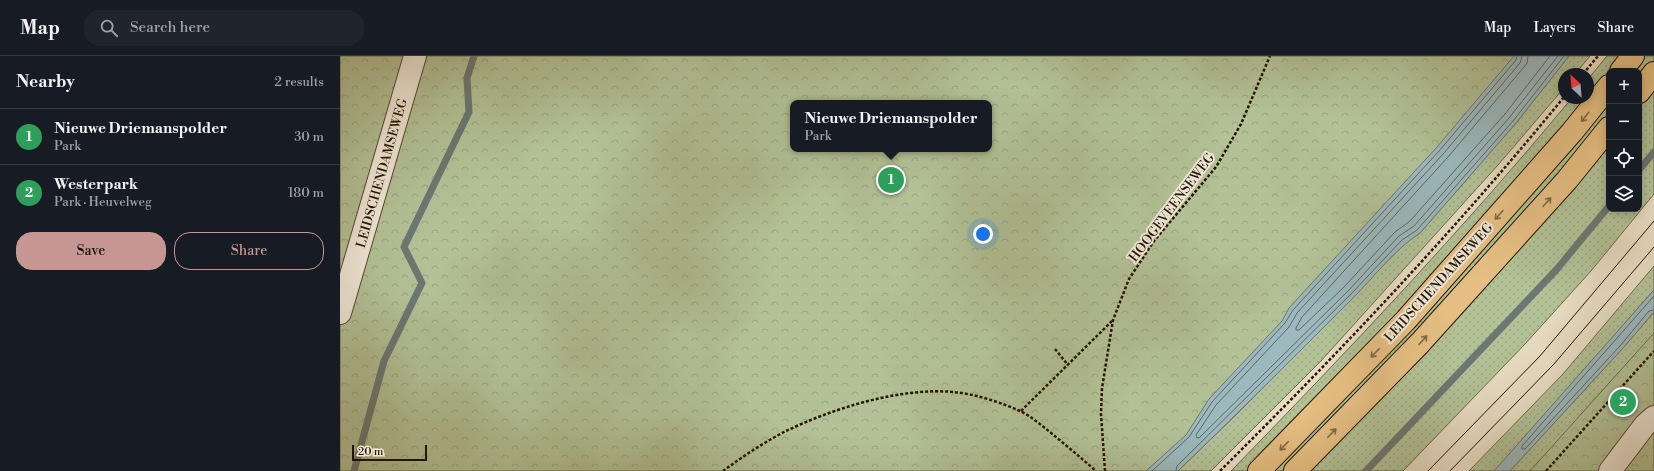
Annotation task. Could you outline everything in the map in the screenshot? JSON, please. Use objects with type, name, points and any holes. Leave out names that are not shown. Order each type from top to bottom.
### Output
[{"type":"main road","points":[[1623,68],[1633,56]]},
{"type":"main road","points":[[1642,88],[1654,73]]},
{"type":"main road","name":"LEIDSCHENDAMSEWEG","points":[[1259,471],[1406,320],[1572,132],[1606,90]]},
{"type":"main road","name":"LEIDSCHENDAMSEWEG","points":[[1295,471],[1420,343],[1567,180],[1606,132]]},
{"type":"street","name":"LEIDSCHENDAMSEWEG","points":[[340,313],[415,56]]},
{"type":"street","points":[[1610,471],[1645,425],[1654,417]]},
{"type":"path","name":"HOOGEVEENSEWEG","points":[[1105,471],[1101,414],[1102,388],[1113,320],[1129,279],[1154,241],[1216,167],[1241,124],[1270,56]]},
{"type":"path","points":[[1588,68],[1598,56]]},
{"type":"path","name":"LEIDSCHENDAMSEWEG","points":[[1220,471],[1374,313],[1512,161],[1558,104]]},
{"type":"path","points":[[1021,411],[1113,320]]},
{"type":"path","points":[[1055,349],[1068,365]]},
{"type":"path","points":[[1546,471],[1654,352]]},
{"type":"path","points":[[723,471],[750,452],[790,430],[822,416],[885,398],[913,392],[953,392],[982,398],[1021,411],[1032,418],[1096,471]]},
{"type":"green space","points":[[340,56],[1549,56],[1164,471],[340,471]]},
{"type":"green space","points":[[1569,56],[1590,56],[1580,68],[1560,68]]},
{"type":"green space","points":[[1607,56],[1623,56],[1613,68],[1606,68],[1606,78],[1594,93],[1594,72]]},
{"type":"green space","points":[[1643,56],[1654,56],[1654,62],[1642,77],[1642,68],[1633,68]]},
{"type":"green space","points":[[1558,70],[1558,95],[1498,165],[1320,362],[1211,471],[1178,471],[1239,412],[1405,243],[1420,233],[1516,123]]},
{"type":"green space","points":[[1654,88],[1654,194],[1642,209],[1642,104]]},
{"type":"green space","points":[[1606,102],[1606,122],[1559,179],[1289,471],[1272,471]]},
{"type":"green space","points":[[1567,104],[1585,104],[1434,276],[1250,471],[1231,471],[1405,288]]},
{"type":"green space","points":[[1606,147],[1606,212],[1639,212],[1591,271],[1525,344],[1403,471],[1309,471]]},
{"type":"green space","points":[[1654,266],[1654,290],[1501,464],[1494,471],[1469,471],[1563,374]]},
{"type":"green space","points":[[1654,312],[1654,337],[1535,471],[1510,471],[1623,348]]},
{"type":"green space","points":[[1654,333],[1654,471],[1530,471]]},
{"type":"water","points":[[1514,56],[1569,56],[1516,123],[1420,233],[1393,255],[1353,298],[1222,428],[1178,471],[1146,471],[1186,435],[1209,399],[1282,321],[1289,308],[1437,147]]},
{"type":"water","points":[[1654,290],[1654,312],[1623,348],[1510,471],[1494,471]]},
{"type":"waterway","points":[[354,471],[384,361],[422,283],[404,247],[469,112],[467,78],[474,56]]},
{"type":"waterway","points":[[1642,166],[1654,152]]},
{"type":"waterway","points":[[1366,471],[1557,269],[1606,210]]},
{"type":"tram line","points":[[1428,471],[1540,356],[1654,221]]},
{"type":"tram line","points":[[1450,471],[1554,364],[1654,247]]},
{"type":"place","name":"Nieuwe Driemanspolder","points":[[891,180]]},
{"type":"place","name":"Westerpark","points":[[1623,402]]}]
